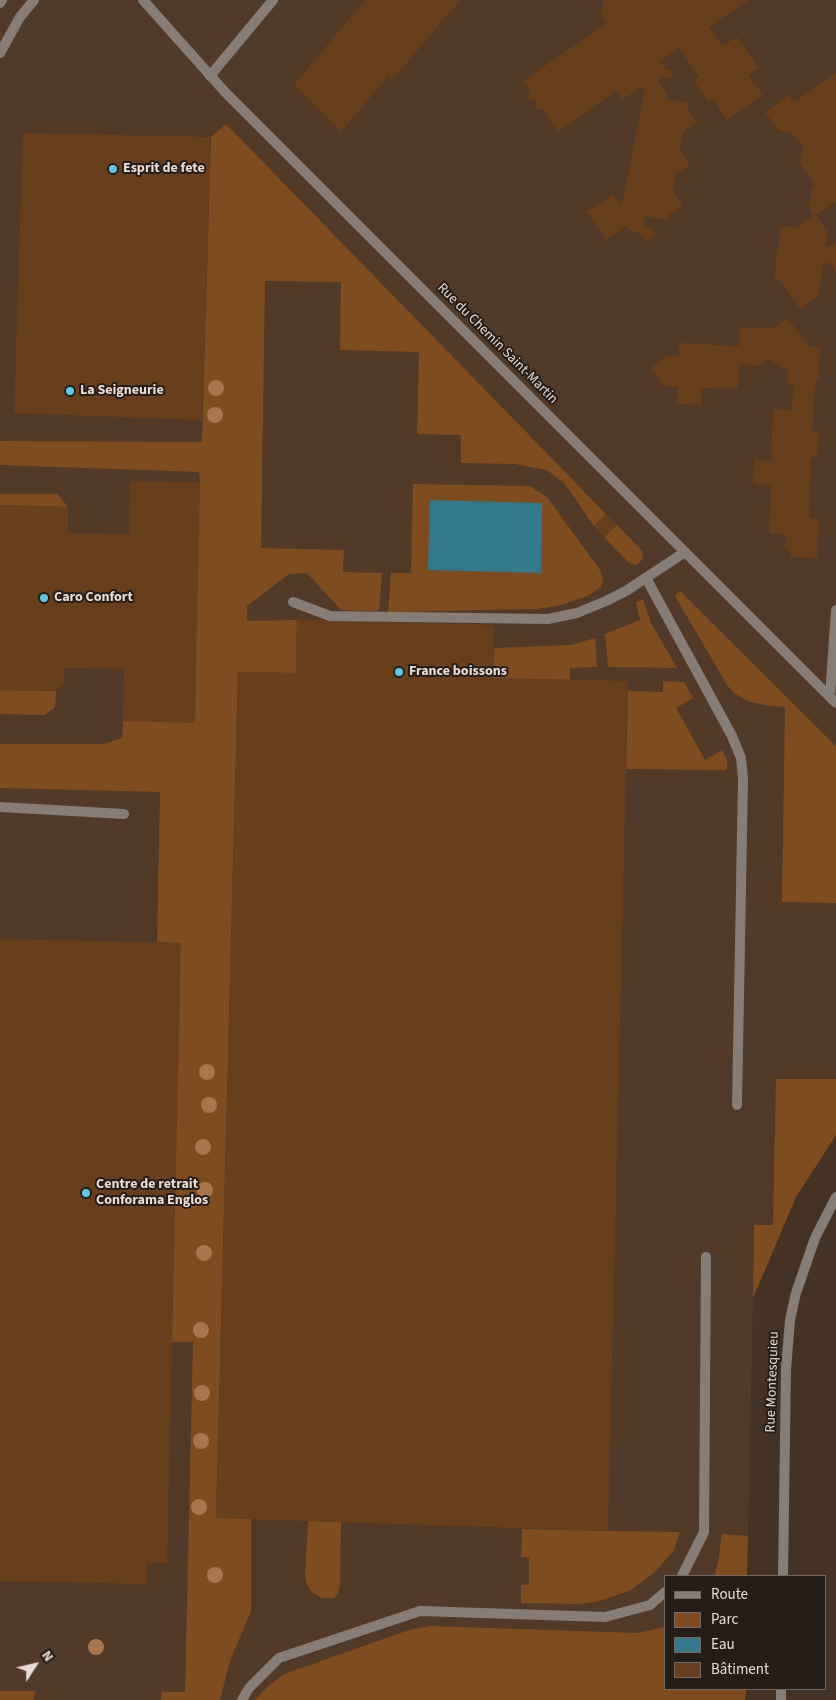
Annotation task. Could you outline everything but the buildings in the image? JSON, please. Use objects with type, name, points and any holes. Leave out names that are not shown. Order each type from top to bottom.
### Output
[{"type":"street","points":[[0,54],[20,17],[34,0]]},
{"type":"street","name":"Rue du Chemin Saint-Martin","points":[[143,0],[210,76],[833,700]]},
{"type":"street","points":[[210,76],[273,0]]},
{"type":"street","points":[[293,602],[330,616],[562,617],[592,608],[626,591],[685,552]]},
{"type":"street","points":[[646,578],[732,736],[741,758],[743,778],[737,1105]]},
{"type":"street","points":[[833,700],[836,610]]},
{"type":"street","points":[[0,807],[124,814]]},
{"type":"street","name":"Rue Montesquieu","points":[[783,1575],[786,1369],[790,1320],[796,1293],[812,1246],[836,1197]]},
{"type":"street","points":[[682,1575],[704,1532],[706,1256]]},
{"type":"street","points":[[242,1700],[248,1688],[279,1658],[420,1611],[605,1617],[650,1605],[664,1593]]},
{"type":"shaded area","points":[[0,0],[836,0],[836,1135],[796,1197],[753,1298],[747,1575],[664,1575],[664,1690],[746,1690],[745,1700],[0,1700]]},
{"type":"green space","points":[[226,124],[606,514],[594,526],[565,484],[547,470],[515,464],[461,463],[461,435],[417,434],[419,352],[340,350],[341,282],[265,281],[261,548],[344,550],[343,572],[382,573],[379,611],[341,610],[307,573],[289,574],[247,606],[247,621],[297,620],[296,673],[238,672],[216,1517],[251,1519],[251,1611],[230,1661],[220,1700],[161,1700],[162,1692],[185,1692],[193,1342],[172,1342],[180,943],[157,942],[160,792],[0,788],[0,744],[104,744],[122,738],[123,721],[200,482],[199,472],[0,465],[0,441],[202,442],[211,137]]},
{"type":"green space","points":[[413,484],[530,486],[548,498],[600,570],[603,579],[601,587],[588,596],[558,606],[536,609],[388,612],[391,573],[411,573]]},
{"type":"green space","points":[[0,494],[58,494],[68,507],[0,505]]},
{"type":"green space","points":[[617,525],[643,552],[642,560],[636,565],[629,563],[604,537]]},
{"type":"green space","points":[[680,591],[836,746],[836,903],[782,902],[785,707],[748,701],[734,693],[727,685],[675,596]]},
{"type":"green space","points":[[643,599],[651,623],[677,668],[608,667],[605,634],[640,620],[636,602]]},
{"type":"green space","points":[[595,638],[597,667],[570,668],[570,680],[493,678],[494,648],[571,645]]},
{"type":"green space","points":[[663,681],[684,682],[693,698],[676,708],[705,760],[722,750],[727,760],[727,770],[626,769],[628,691],[663,692]]},
{"type":"green space","points":[[0,690],[56,691],[55,707],[45,715],[0,714]]},
{"type":"green space","points":[[776,1079],[836,1079],[836,1135],[796,1197],[753,1298],[754,1225],[773,1225]]},
{"type":"green space","points":[[308,1521],[341,1522],[340,1583],[338,1594],[334,1598],[322,1598],[312,1592],[307,1585],[305,1576]]},
{"type":"green space","points":[[522,1529],[680,1532],[674,1550],[655,1572],[631,1590],[600,1601],[579,1604],[521,1603],[521,1585],[529,1584],[529,1558],[521,1557]]},
{"type":"green space","points":[[722,1534],[748,1536],[747,1575],[714,1575]]},
{"type":"green space","points":[[430,1626],[637,1633],[664,1627],[664,1690],[746,1690],[745,1700],[255,1700],[267,1687],[284,1674],[409,1630]]},
{"type":"green space","points":[[0,1691],[36,1691],[33,1700],[0,1700]]},
{"type":"water","points":[[430,500],[542,503],[541,573],[428,570]]},
{"type":"place","name":"Esprit de fete","points":[[113,169]]},
{"type":"place","name":"La Seigneurie","points":[[70,391]]},
{"type":"place","name":"Caro Confort","points":[[44,598]]},
{"type":"place","name":"France boissons","points":[[399,672]]},
{"type":"place","name":"Centre de retrait Conforama Englos","points":[[86,1193]]}]
